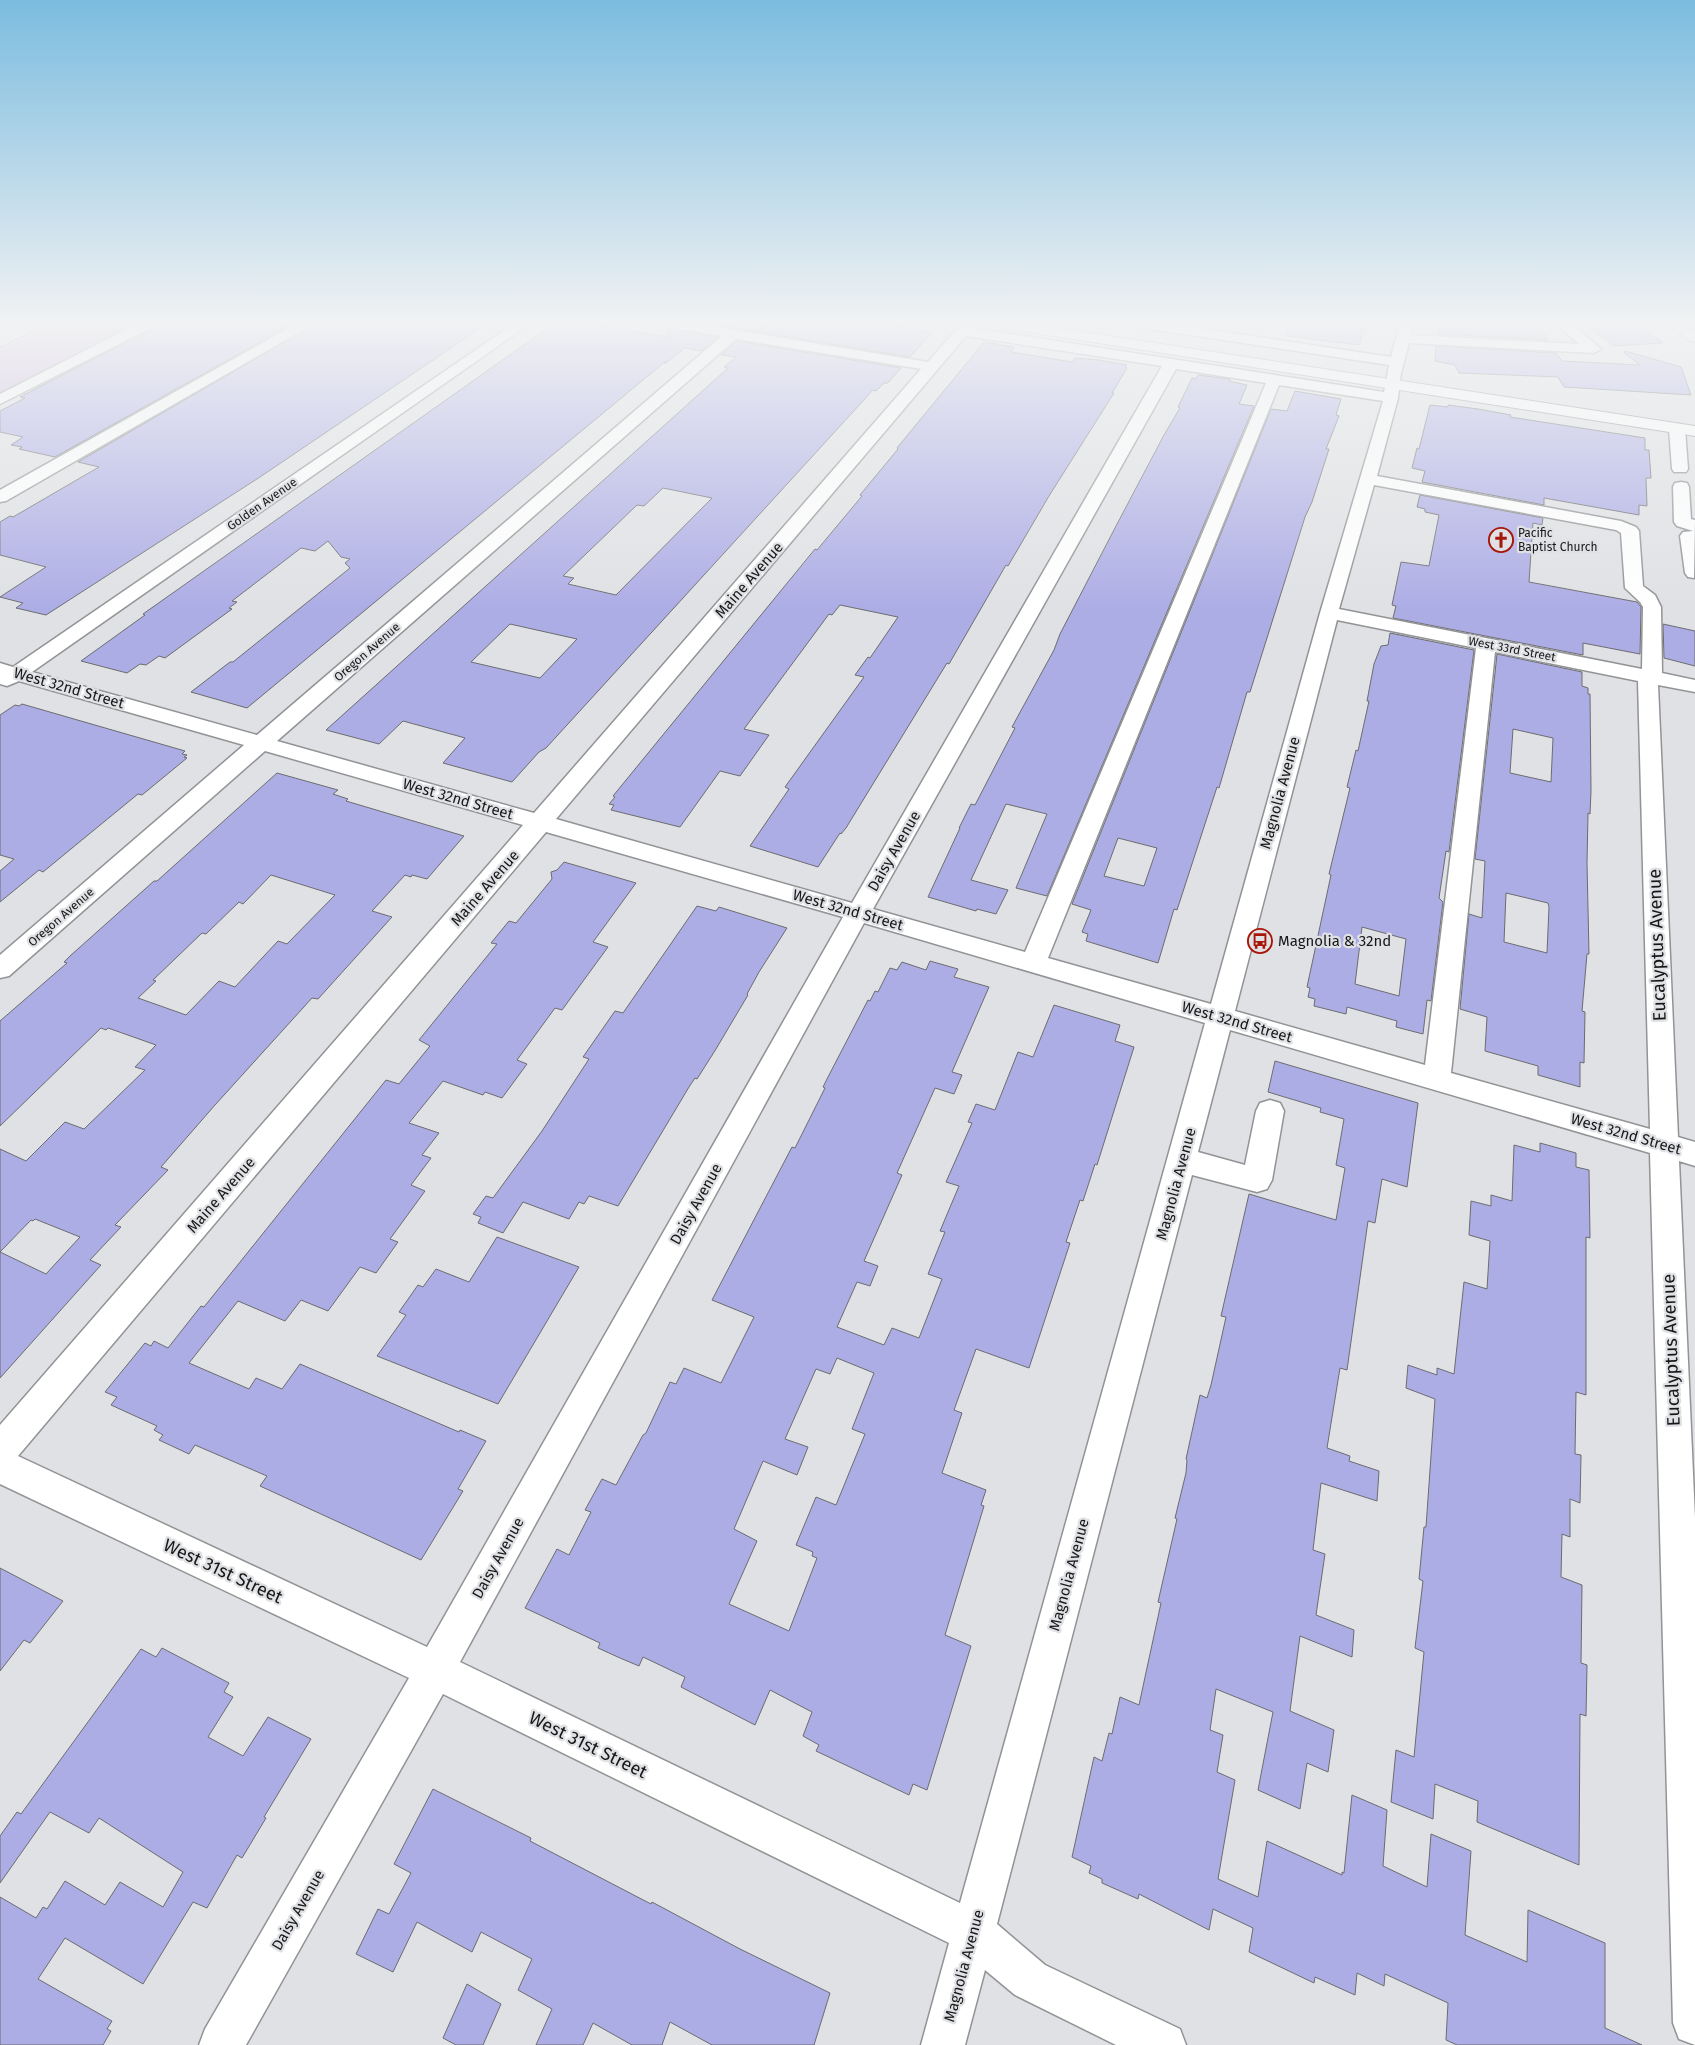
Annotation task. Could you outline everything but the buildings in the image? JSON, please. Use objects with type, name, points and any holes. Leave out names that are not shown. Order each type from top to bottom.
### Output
[{"type":"main road","points":[[1617,418],[1695,432]]},
{"type":"street","points":[[0,497],[139,418]]},
{"type":"street","name":"Golden Avenue","points":[[6,676],[384,418]]},
{"type":"street","name":"Oregon Avenue","points":[[0,969],[636,418]]},
{"type":"street","name":"Maine Avenue","points":[[0,1452],[888,418]]},
{"type":"street","name":"Daisy Avenue","points":[[221,2045],[435,1670],[858,913],[1140,418]]},
{"type":"street","points":[[1033,963],[1258,418]]},
{"type":"street","name":"Magnolia Avenue","points":[[943,2045],[1329,613],[1384,418]]},
{"type":"street","points":[[1677,429],[1680,468]]},
{"type":"street","points":[[1370,472],[1468,481]]},
{"type":"street","name":"Eucalyptus Avenue","points":[[1370,472],[1621,526],[1630,531],[1634,588],[1648,599],[1652,607],[1650,677],[1663,1145],[1695,2023]]},
{"type":"street","points":[[1681,487],[1683,522],[1695,526]]},
{"type":"street","points":[[1694,573],[1689,536],[1695,536]]},
{"type":"street","name":"West 33rd Street","points":[[1329,613],[1695,686]]},
{"type":"street","points":[[1437,1080],[1486,644]]},
{"type":"street","name":"West 32nd Street","points":[[6,676],[262,743],[1695,1154]]},
{"type":"street","points":[[1182,1160],[1257,1180],[1270,1111]]},
{"type":"street","name":"West 31st Street","points":[[0,1466],[435,1670],[973,1932],[1030,1980],[1164,2045]]},
{"type":"place","name":"Pacific Baptist Church","points":[[1501,540]]},
{"type":"place","name":"Magnolia & 32nd","points":[[1260,941]]}]
